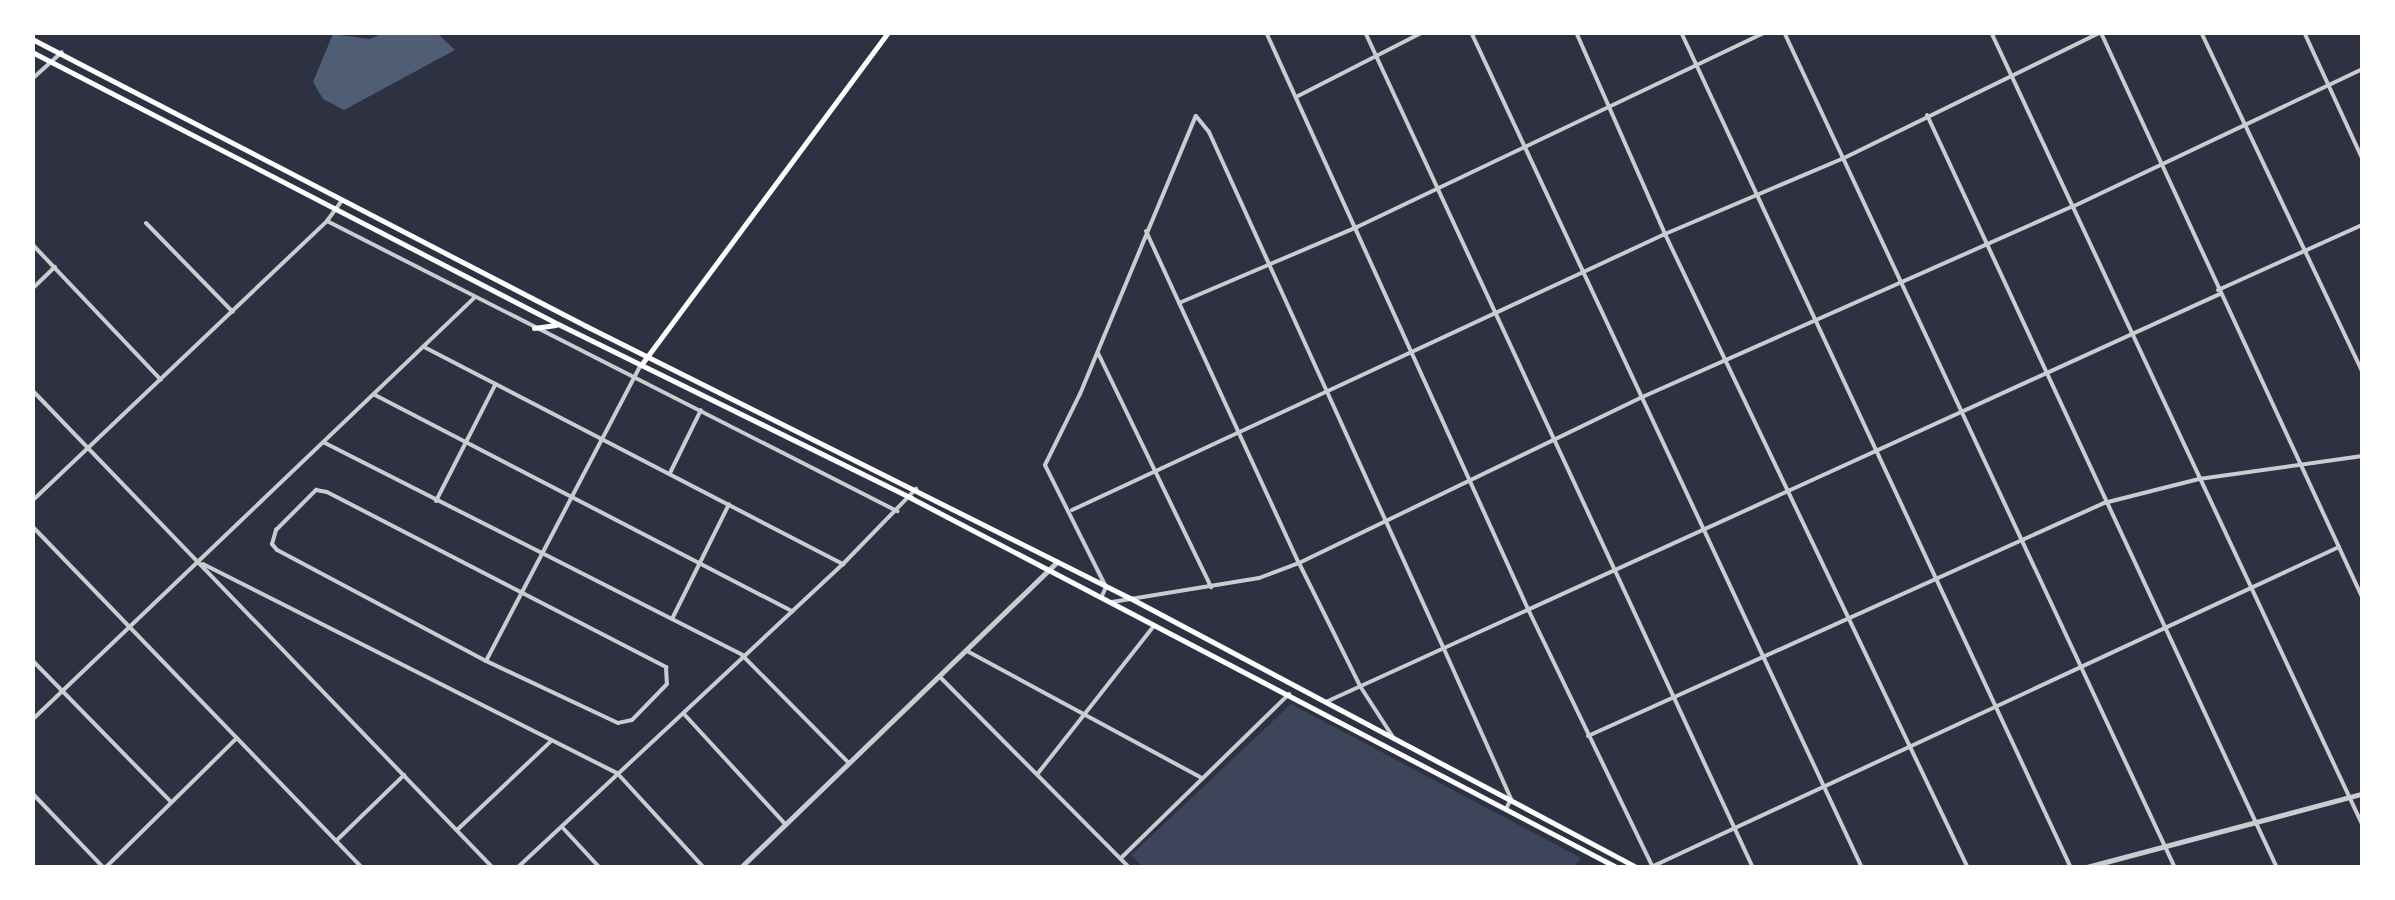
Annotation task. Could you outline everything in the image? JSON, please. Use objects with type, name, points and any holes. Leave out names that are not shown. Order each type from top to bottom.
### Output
[{"type":"main road","points":[[641,364],[888,32]]},
{"type":"main road","points":[[32,38],[586,326],[1130,598],[1638,868]]},
{"type":"main road","points":[[32,52],[558,324],[1102,596],[1619,868],[1624,858]]},
{"type":"main road","points":[[414,249],[419,239]]},
{"type":"main road","points":[[534,328],[558,324]]},
{"type":"main road","points":[[582,336],[586,326]]},
{"type":"street","points":[[1266,32],[1528,610],[1650,867],[2339,547]]},
{"type":"street","points":[[1365,32],[1753,868]]},
{"type":"street","points":[[1298,96],[1374,53],[1422,32]]},
{"type":"street","points":[[1471,32],[1862,868]]},
{"type":"street","points":[[1576,32],[1665,234],[1968,868]]},
{"type":"street","points":[[1681,32],[2071,868]]},
{"type":"street","points":[[1180,303],[1357,227],[1608,104],[1766,32]]},
{"type":"street","points":[[1784,32],[2175,868]]},
{"type":"street","points":[[1991,32],[2362,824]]},
{"type":"street","points":[[2201,32],[2362,370]]},
{"type":"street","points":[[2304,32],[2362,158]]},
{"type":"street","points":[[1070,511],[1665,234],[1842,159],[2101,33],[2159,166],[2362,597]]},
{"type":"street","points":[[32,79],[62,52]]},
{"type":"street","points":[[1112,602],[1259,578],[1298,562],[1556,442],[1640,398],[2072,207],[2362,69]]},
{"type":"street","points":[[1927,115],[1984,246],[2277,868]]},
{"type":"street","points":[[1102,596],[1106,587],[1045,466],[1098,354],[1196,116],[1208,132],[1444,649],[1511,799],[1506,809]]},
{"type":"street","points":[[32,500],[328,221],[342,200]]},
{"type":"street","points":[[328,221],[897,511]]},
{"type":"street","points":[[146,223],[232,312]]},
{"type":"street","points":[[1326,702],[1965,414],[2362,224]]},
{"type":"street","points":[[1146,230],[1298,562],[1360,686],[1393,737]]},
{"type":"street","points":[[32,244],[161,380]]},
{"type":"street","points":[[32,289],[55,267]]},
{"type":"street","points":[[32,720],[474,298]]},
{"type":"street","points":[[424,348],[844,564]]},
{"type":"street","points":[[1098,354],[1210,586]]},
{"type":"street","points":[[486,661],[641,364]]},
{"type":"street","points":[[436,501],[495,384]]},
{"type":"street","points":[[32,390],[493,868]]},
{"type":"street","points":[[375,395],[792,610]]},
{"type":"street","points":[[670,474],[701,410]]},
{"type":"street","points":[[326,443],[742,655],[850,763]]},
{"type":"street","points":[[1588,736],[2104,503],[2199,479],[2362,456]]},
{"type":"street","points":[[517,868],[844,564],[916,489]]},
{"type":"street","points":[[327,492],[666,668],[667,684],[624,724],[486,661],[277,550],[272,544],[276,530],[308,494],[327,492]]},
{"type":"street","points":[[672,619],[730,504]]},
{"type":"street","points":[[32,526],[362,868]]},
{"type":"street","points":[[198,562],[618,774],[704,868]]},
{"type":"street","points":[[740,868],[1052,571],[1057,562]]},
{"type":"street","points":[[1039,772],[1155,624]]},
{"type":"street","points":[[966,651],[1202,778]]},
{"type":"street","points":[[32,660],[171,802]]},
{"type":"street","points":[[940,677],[1039,772],[1130,868]]},
{"type":"street","points":[[1121,858],[1288,694]]},
{"type":"street","points":[[683,713],[786,824]]},
{"type":"street","points":[[32,793],[105,868],[237,738]]},
{"type":"street","points":[[457,830],[551,742]]},
{"type":"street","points":[[336,841],[404,775]]},
{"type":"street","points":[[2083,868],[2362,794]]},
{"type":"street","points":[[562,827],[600,868]]},
{"type":"shaded area","points":[[387,32],[437,33],[455,50],[344,110],[323,99],[313,82],[333,34],[369,39]]},
{"type":"shaded area","points":[[1291,704],[1581,858],[1574,868],[1143,867],[1131,855]]}]
